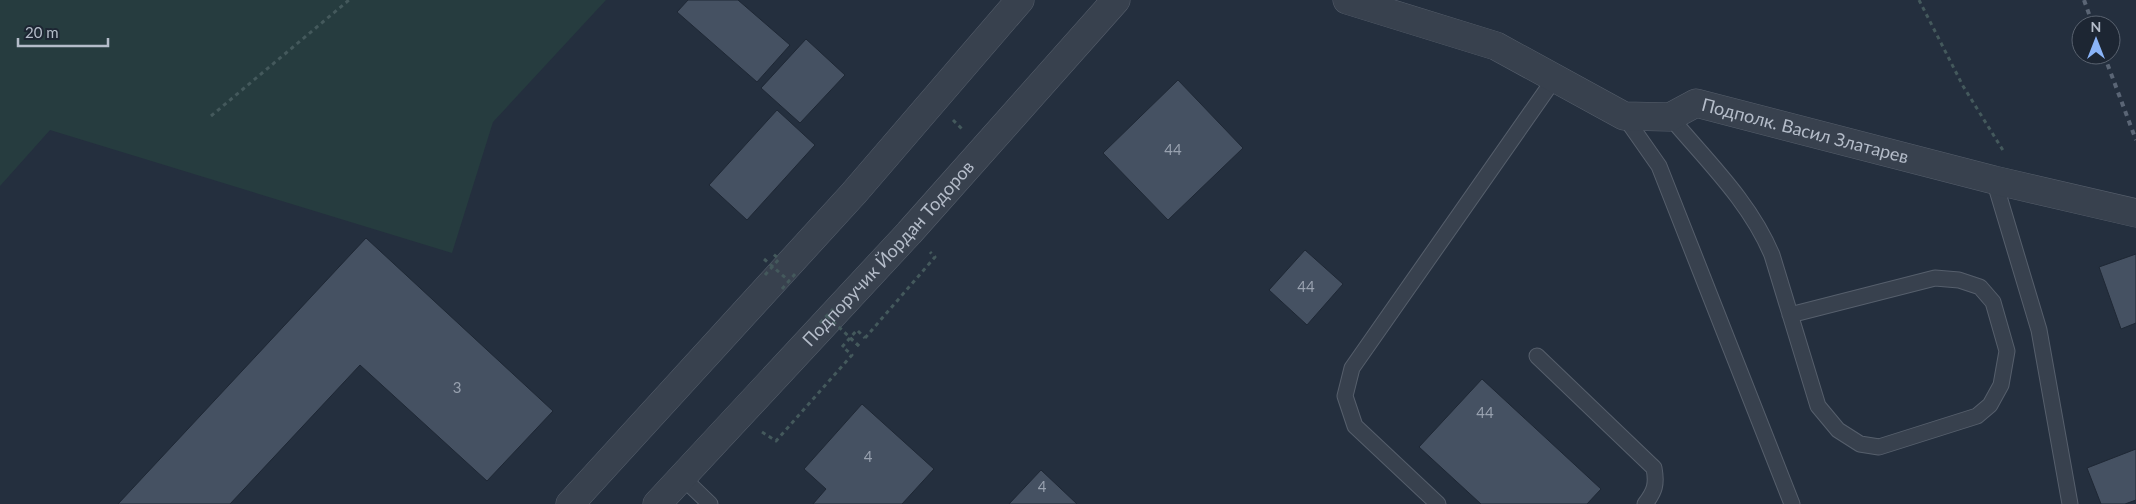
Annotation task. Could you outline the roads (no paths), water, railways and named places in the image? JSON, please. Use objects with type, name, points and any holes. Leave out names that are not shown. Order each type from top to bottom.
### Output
[{"type":"street","points":[[570,504],[854,193],[1020,0]]},
{"type":"street","name":"Подпоручик Йордан Тодоров","points":[[657,504],[827,315],[982,150],[1116,0]]},
{"type":"street","name":"Подполк. Васил Златарев","points":[[1347,0],[1496,46],[1624,116],[1670,117],[1696,103],[1994,180],[2136,213]]},
{"type":"lane","points":[[1438,504],[1355,426],[1345,396],[1352,368],[1555,78]]},
{"type":"lane","points":[[1624,116],[1659,166],[1792,504]]},
{"type":"lane","points":[[1670,117],[1747,207],[1763,233],[1772,255],[1790,315],[1818,406],[1838,430],[1860,444],[1878,447],[1977,416],[1990,405],[2001,385],[2007,351],[1993,302],[1980,287],[1959,280],[1935,278],[1790,315]]},
{"type":"lane","points":[[1994,180],[2039,330],[2070,504]]},
{"type":"lane","points":[[1537,356],[1654,468],[1657,484],[1653,494],[1645,504]]},
{"type":"lane","points":[[682,478],[710,504]]},
{"type":"railway","points":[[2084,0],[2089,15]]},
{"type":"railway","points":[[2108,65],[2136,140]]}]
